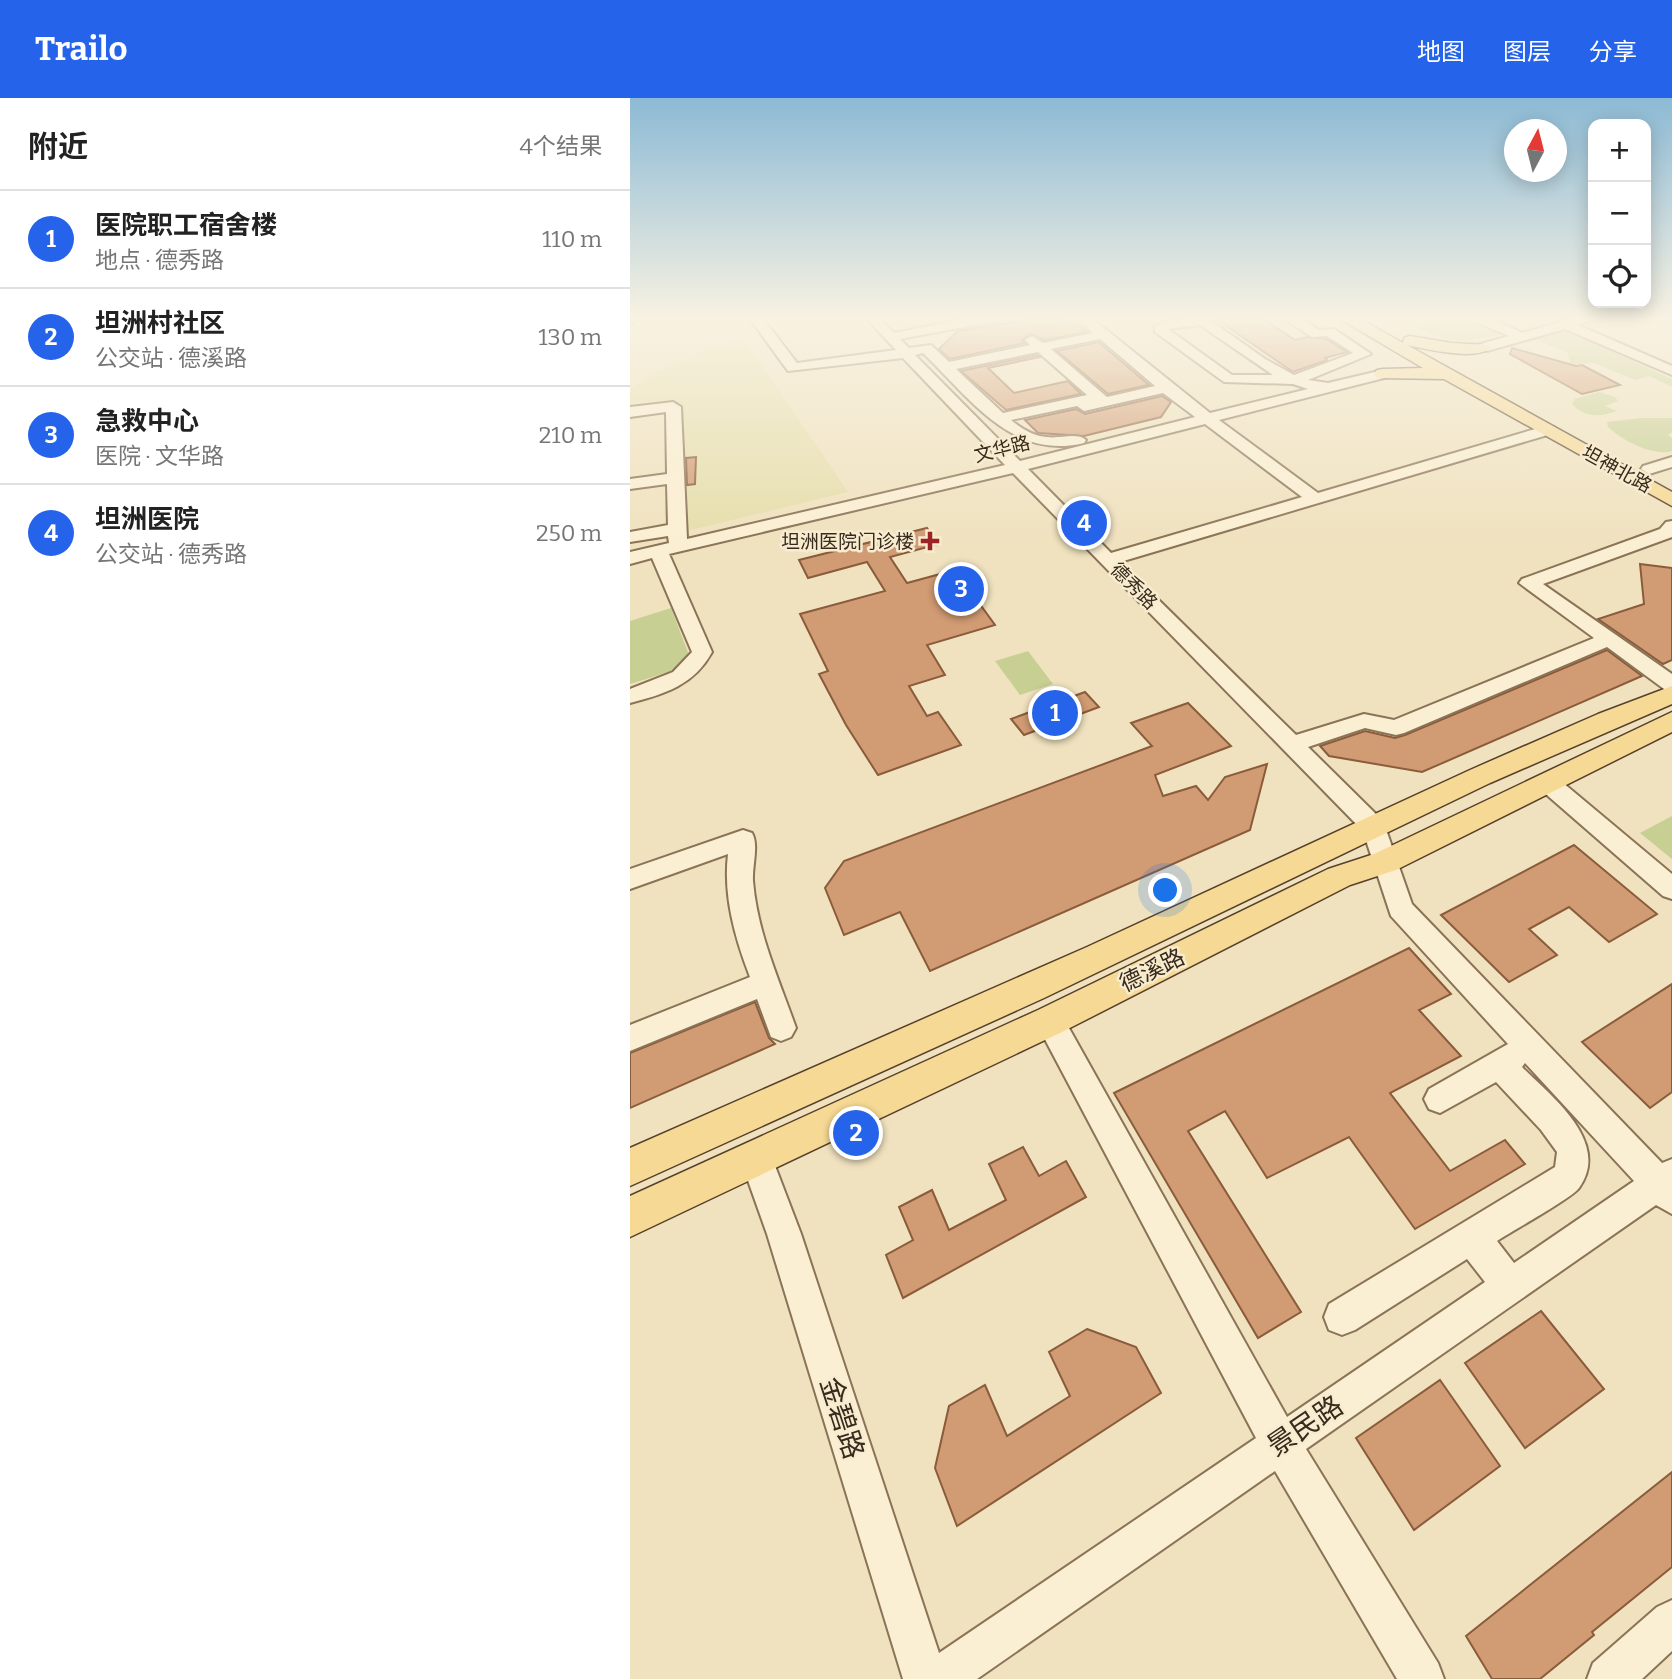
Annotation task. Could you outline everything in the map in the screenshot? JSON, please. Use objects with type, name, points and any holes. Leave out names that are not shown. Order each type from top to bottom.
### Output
[{"type":"main road","name":"坦神北路","points":[[1476,390],[1672,500]]},
{"type":"main road","name":"坦神北路","points":[[1501,390],[1672,482]]},
{"type":"main road","name":"德溪路","points":[[630,1167],[925,1037],[1602,722],[1668,679]]},
{"type":"main road","name":"德溪路","points":[[630,1217],[1050,1021],[1339,877],[1385,862],[1672,721]]},
{"type":"street","name":"德秀路","points":[[942,390],[1107,560],[1374,827],[1400,908],[1530,1046],[1668,1185]]},
{"type":"street","points":[[970,390],[1002,421],[1025,437],[1054,443],[1072,442],[1168,418],[1178,410],[1181,400]]},
{"type":"street","points":[[1090,390],[1101,399]]},
{"type":"street","points":[[980,429],[1002,421],[1155,390]]},
{"type":"street","points":[[1168,390],[1314,498]]},
{"type":"street","name":"文华路","points":[[630,558],[671,542],[1017,467],[1206,419],[1286,390]]},
{"type":"street","points":[[630,412],[673,407],[675,478],[671,542],[702,652],[692,669],[672,684],[630,695]]},
{"type":"street","points":[[1107,560],[1548,430]]},
{"type":"street","points":[[1648,469],[1672,462]]},
{"type":"street","points":[[630,484],[675,478]]},
{"type":"street","points":[[1668,679],[1529,583],[1666,533],[1672,526]]},
{"type":"street","points":[[630,537],[671,542]]},
{"type":"street","points":[[1647,540],[1672,548]]},
{"type":"street","points":[[1292,744],[1364,721],[1396,728],[1609,639]]},
{"type":"street","points":[[1548,783],[1672,889]]},
{"type":"street","points":[[630,879],[743,839],[740,882],[743,918],[781,1028]]},
{"type":"street","points":[[630,1038],[766,983]]},
{"type":"street","points":[[1050,1021],[1280,1443],[1422,1679]]},
{"type":"street","points":[[1440,1099],[1530,1046]]},
{"type":"street","points":[[1342,1317],[1567,1178],[1572,1167],[1573,1151],[1566,1135],[1499,1064]]},
{"type":"street","name":"金碧路","points":[[756,1158],[784,1234],[925,1679]]},
{"type":"street","name":"景民路","points":[[939,1679],[1510,1286],[1668,1185]]},
{"type":"street","points":[[1472,1237],[1510,1286]]},
{"type":"street","points":[[1609,1679],[1672,1622]]},
{"type":"shaded area","points":[[630,390],[779,390],[848,492],[678,533],[672,400],[630,403]]},
{"type":"green space","points":[[1599,392],[1615,397],[1618,401],[1605,406],[1617,411],[1593,415],[1582,412],[1572,404],[1575,399]]},
{"type":"green space","points":[[1672,418],[1672,432],[1668,435],[1672,438],[1672,451],[1656,452],[1629,442],[1608,427],[1607,422]]},
{"type":"green space","points":[[671,608],[689,655],[672,671],[630,684],[630,621]]},
{"type":"green space","points":[[1028,651],[1053,684],[1020,695],[995,661]]},
{"type":"green space","points":[[1672,816],[1672,859],[1640,833]]},
{"type":"building","points":[[983,390],[1011,390],[1014,393],[1028,390],[1077,390],[1081,394],[1006,410]]},
{"type":"building","points":[[1103,390],[1127,390],[1108,394]]},
{"type":"building","points":[[1574,390],[1600,390],[1582,394]]},
{"type":"building","points":[[1162,396],[1171,402],[1161,417],[1084,436],[1038,433],[1025,420],[1076,409],[1085,414]]},
{"type":"building","points":[[696,457],[695,484],[687,485],[686,458]]},
{"type":"building","points":[[927,528],[939,544],[890,557],[907,583],[955,570],[995,625],[927,645],[945,675],[909,686],[927,716],[938,712],[961,745],[878,775],[846,725],[819,674],[828,671],[800,614],[885,591],[867,562],[808,578],[799,560]]},
{"type":"building","points":[[1640,564],[1672,568],[1672,660],[1663,664],[1598,619],[1644,604]]},
{"type":"building","points":[[1607,650],[1642,676],[1422,772],[1329,756],[1320,746],[1365,731],[1395,738],[1405,735]]},
{"type":"building","points":[[1085,692],[1099,707],[1024,735],[1011,719]]},
{"type":"building","points":[[1188,703],[1231,746],[1155,775],[1163,796],[1196,786],[1208,800],[1225,777],[1267,764],[1250,830],[930,971],[900,912],[844,935],[825,888],[844,861],[1152,746],[1131,723]]},
{"type":"building","points":[[1574,845],[1657,914],[1609,942],[1569,907],[1529,929],[1557,955],[1509,982],[1441,915]]},
{"type":"building","points":[[1409,948],[1451,994],[1419,1010],[1461,1056],[1390,1093],[1450,1171],[1505,1140],[1525,1164],[1415,1229],[1349,1137],[1267,1178],[1225,1111],[1188,1131],[1301,1312],[1258,1338],[1114,1093]]},
{"type":"building","points":[[1672,984],[1672,1092],[1650,1108],[1582,1042]]},
{"type":"building","points":[[755,1002],[769,1038],[775,1044],[630,1108],[630,1053]]},
{"type":"building","points":[[1023,1147],[1039,1176],[1066,1161],[1086,1197],[903,1298],[886,1255],[913,1240],[899,1207],[932,1190],[949,1230],[1006,1200],[989,1164]]},
{"type":"building","points":[[1541,1311],[1604,1389],[1525,1448],[1465,1363]]},
{"type":"building","points":[[1087,1329],[1136,1347],[1161,1393],[957,1526],[935,1468],[949,1406],[985,1385],[1007,1436],[1070,1396],[1049,1352]]},
{"type":"building","points":[[1440,1380],[1500,1466],[1414,1530],[1356,1438]]},
{"type":"building","points":[[1672,1472],[1672,1567],[1592,1632],[1594,1635],[1540,1679],[1492,1679],[1466,1636]]},
{"type":"place","name":"坦洲医院","points":[[1084,523]]},
{"type":"place","name":"坦洲医院门诊楼","points":[[930,541]]},
{"type":"place","name":"急救中心","points":[[961,589]]},
{"type":"place","name":"医院职工宿舍楼","points":[[1055,713]]},
{"type":"place","name":"坦洲村社区","points":[[856,1133]]}]
